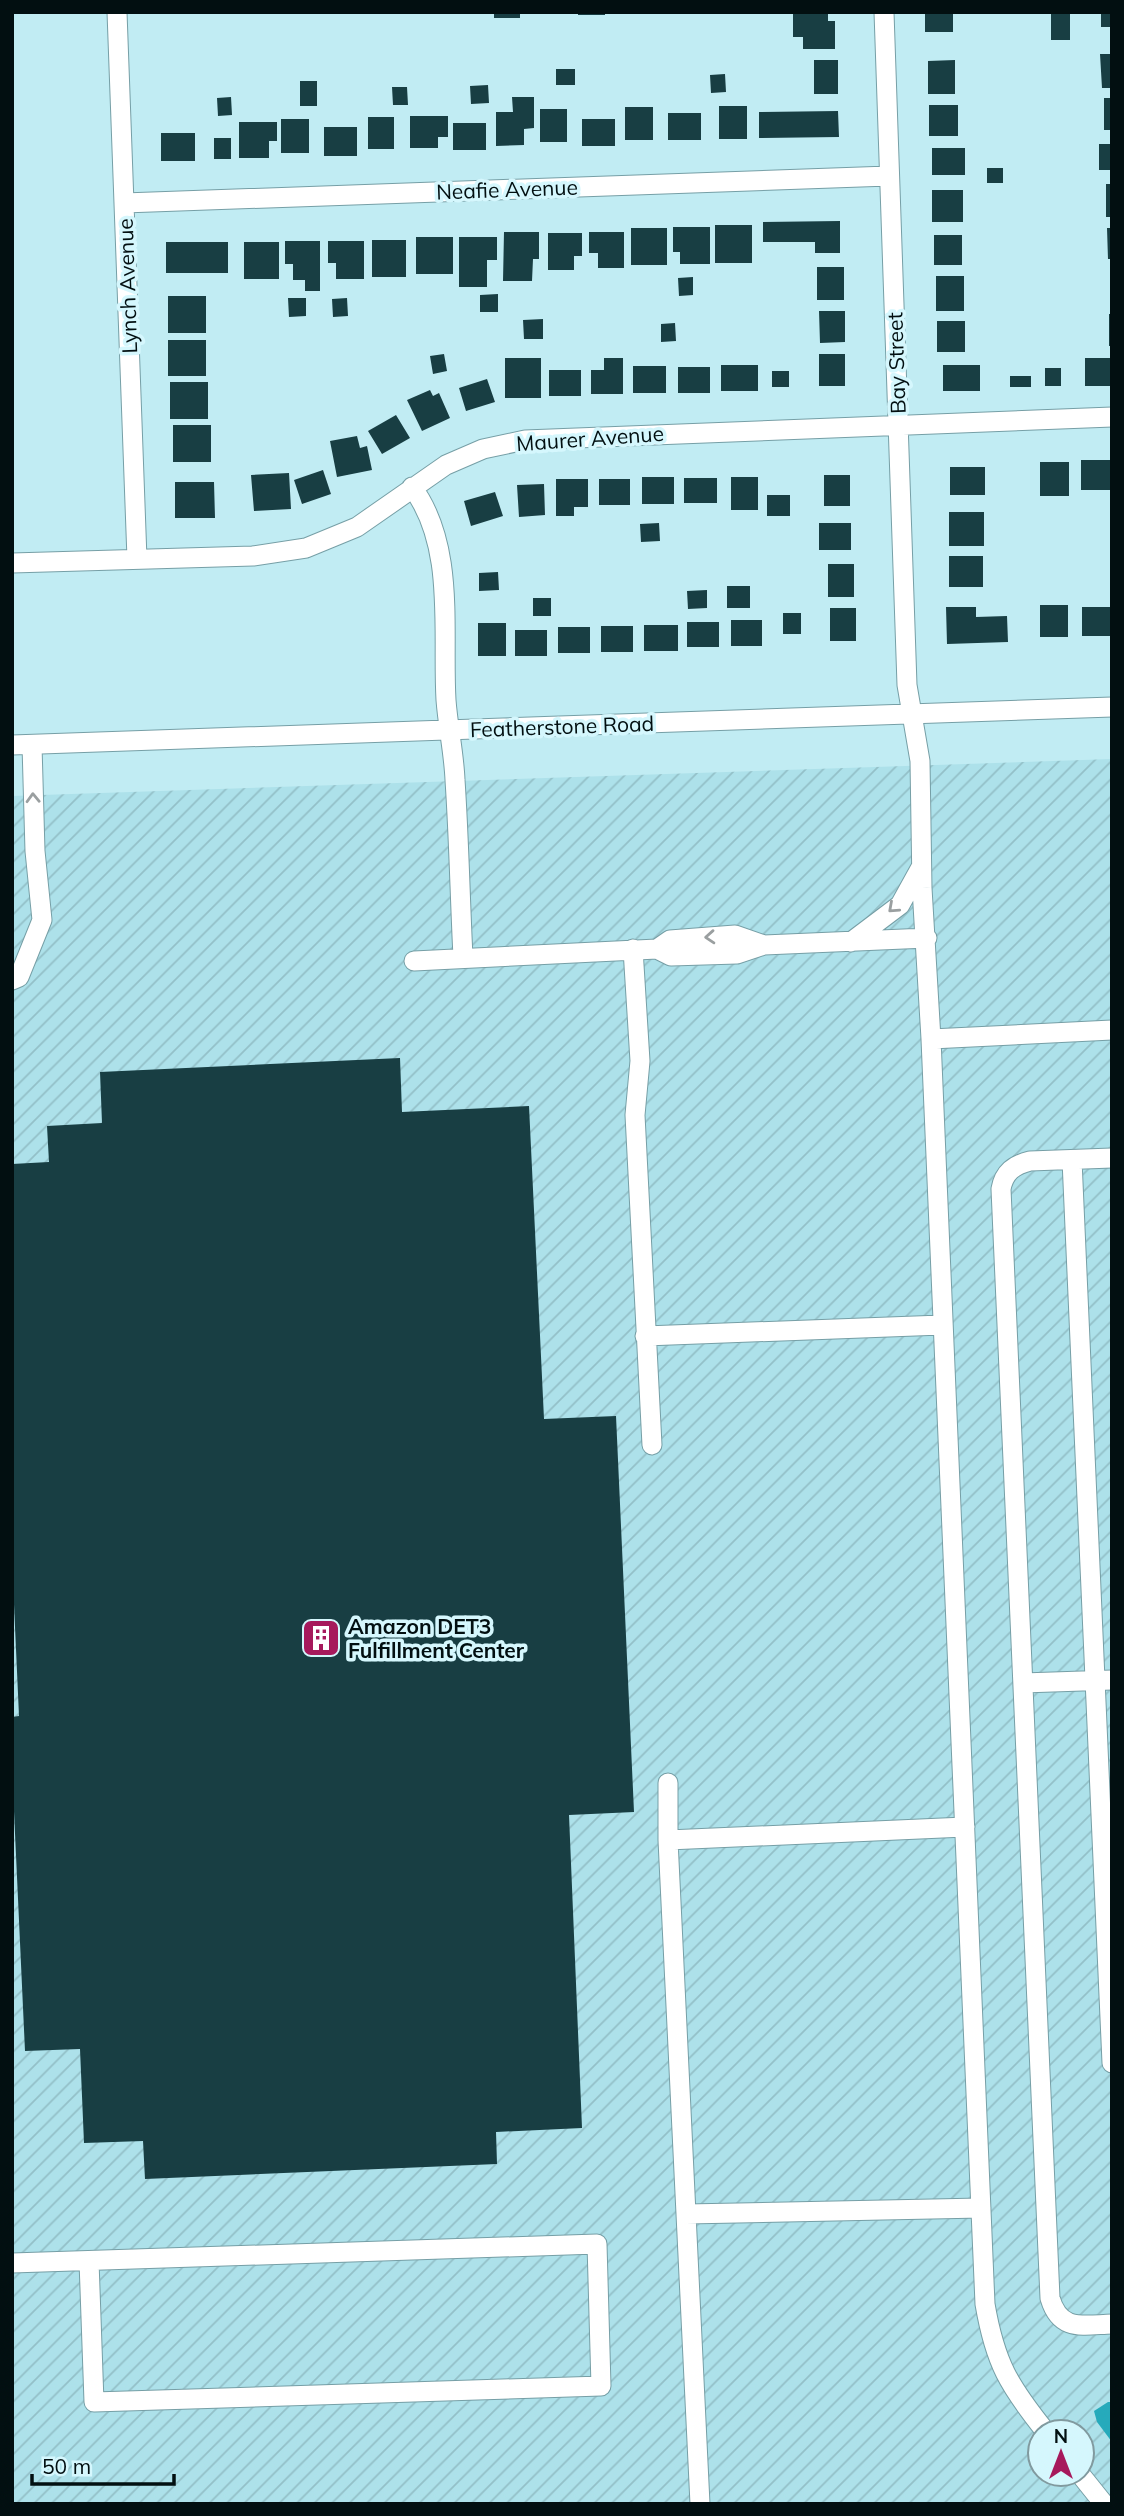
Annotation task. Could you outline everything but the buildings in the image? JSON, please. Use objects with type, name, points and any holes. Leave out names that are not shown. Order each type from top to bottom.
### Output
[{"type":"street","name":"Lynch Avenue","points":[[117,12],[137,559]]},
{"type":"street","name":"Bay Street","points":[[884,12],[907,685],[920,761],[922,888],[927,938],[985,2304],[990,2334],[1000,2364],[1015,2393],[1035,2418]]},
{"type":"street","name":"Neafie Avenue","points":[[124,203],[889,176]]},
{"type":"street","name":"Maurer Avenue","points":[[12,564],[253,556],[306,548],[357,527],[379,514],[412,487],[446,465],[470,454],[526,440],[1112,417]]},
{"type":"street","points":[[412,487],[429,515],[443,589],[463,957]]},
{"type":"street","name":"Featherstone Road","points":[[22,745],[1112,707]]},
{"type":"street","points":[[12,980],[19,976],[42,920],[22,745]]},
{"type":"street","points":[[850,942],[900,905],[923,863]]},
{"type":"street","points":[[414,961],[633,949],[657,949],[671,956],[737,954],[764,944],[927,938]]},
{"type":"street","points":[[633,949],[640,1061],[635,1115],[652,1445]]},
{"type":"street","points":[[931,1039],[1112,1030]]},
{"type":"street","points":[[1112,1158],[1030,1161],[1018,1164],[1008,1172],[1001,1189],[1050,2298],[1054,2311],[1063,2322],[1077,2325],[1112,2324]]},
{"type":"street","points":[[1072,1160],[1104,1680],[1112,2063]]},
{"type":"street","points":[[645,1336],[943,1325]]},
{"type":"street","points":[[1023,1683],[1104,1680]]},
{"type":"street","points":[[668,1783],[668,1840],[700,2504]]},
{"type":"street","points":[[668,1840],[964,1827]]},
{"type":"street","points":[[686,2214],[981,2208]]},
{"type":"street","points":[[12,2263],[89,2260],[597,2244],[601,2386],[94,2402],[89,2260]]},
{"type":"street","points":[[1091,2488],[1104,2504]]},
{"type":"shaded area","points":[[1112,759],[1112,2504],[12,2504],[12,796]]},
{"type":"water","points":[[1112,2402],[1112,2442],[1097,2422],[1094,2411]]},
{"type":"place","name":"Amazon DET3 Fulfillment Center","points":[[321,1638]]}]
